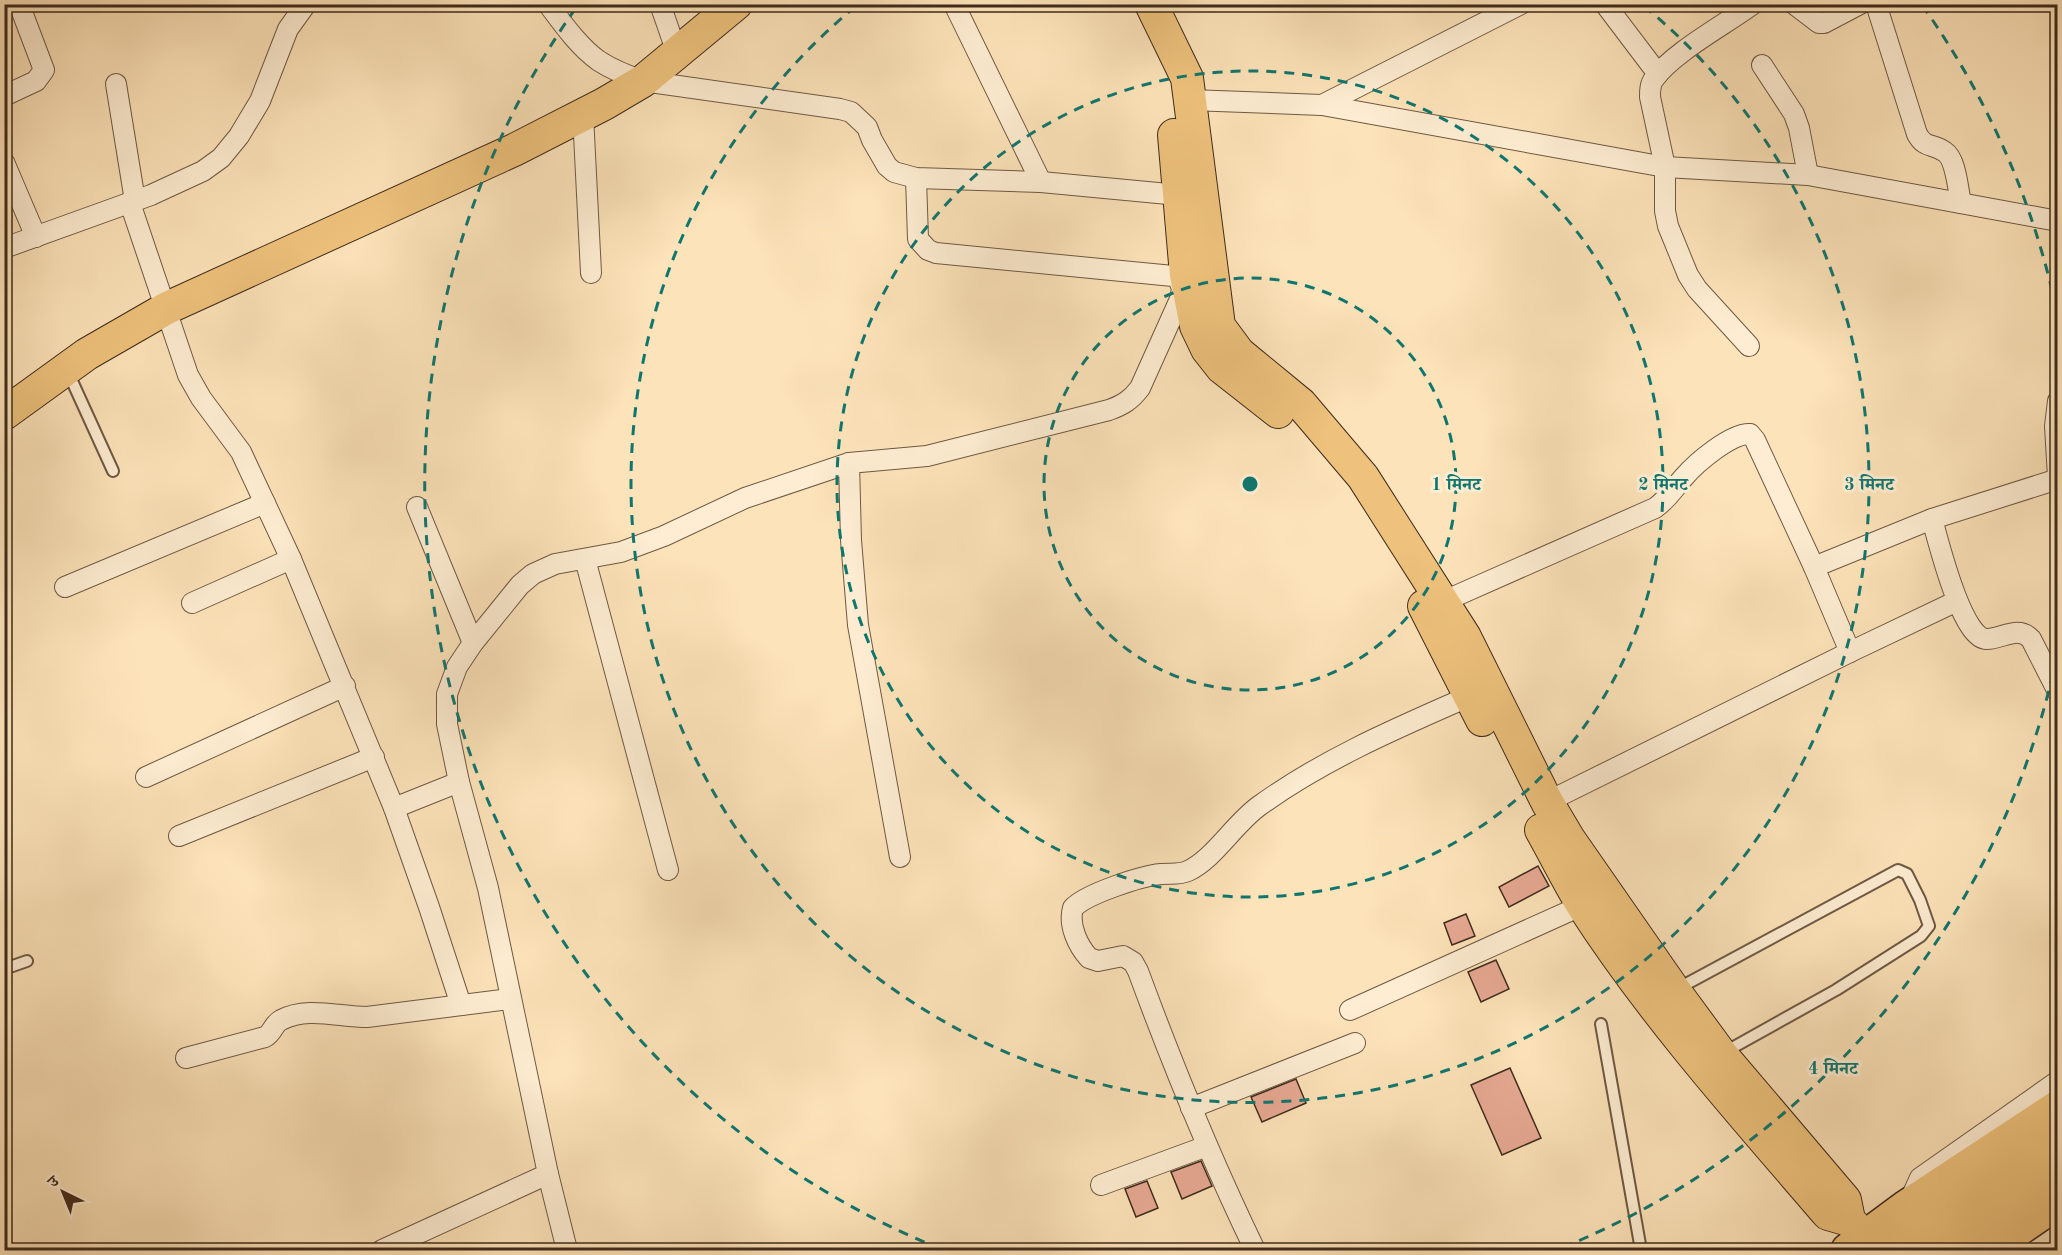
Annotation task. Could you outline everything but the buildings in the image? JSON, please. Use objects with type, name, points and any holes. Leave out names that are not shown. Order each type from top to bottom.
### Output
[{"type":"highway","points":[[1866,1242],[1906,1208],[2058,1107]]},
{"type":"highway","points":[[1866,1242],[2058,1135]]},
{"type":"highway","points":[[1940,1251],[2058,1169]]},
{"type":"highway","points":[[1988,1251],[2058,1202]]},
{"type":"main road","points":[[4,414],[66,369],[130,327],[166,308],[514,150],[583,115],[643,81],[736,4]]},
{"type":"main road","points":[[1128,4],[1147,36],[1162,69],[1171,102],[1188,288],[1196,326],[1207,349],[1222,368],[1310,438],[1329,458],[1350,487],[1425,609],[1583,905],[1652,1003],[1719,1087],[1828,1214],[1866,1242]]},
{"type":"main road","points":[[1151,4],[1187,78],[1219,326],[1239,353],[1301,404],[1363,477],[1465,637],[1546,802],[1569,839],[1721,1054],[1845,1200],[1866,1242]]},
{"type":"street","points":[[4,96],[36,81],[44,70],[19,4]]},
{"type":"street","points":[[548,4],[576,39],[598,60],[620,73],[643,81],[851,112],[867,127],[881,159],[894,172],[916,178],[1041,182],[1179,195]]},
{"type":"street","points":[[660,4],[677,54]]},
{"type":"street","points":[[954,4],[1041,182]]},
{"type":"street","points":[[1322,105],[1521,4]]},
{"type":"street","points":[[1605,4],[1658,74]]},
{"type":"street","points":[[1749,346],[1705,300],[1688,275],[1668,226],[1665,211],[1665,167],[1650,97],[1650,87],[1658,74],[1677,57],[1753,4]]},
{"type":"street","points":[[1794,4],[1819,23],[1824,23],[1860,4]]},
{"type":"street","points":[[1876,4],[1917,134],[1925,144],[1943,150],[1952,159],[1961,203]]},
{"type":"street","points":[[4,248],[132,202],[202,171],[221,158],[239,136],[260,101],[288,29],[302,6]]},
{"type":"street","points":[[1762,65],[1794,114],[1808,175]]},
{"type":"street","points":[[116,84],[132,202],[188,375],[201,398],[241,452],[291,559],[394,808],[461,1005]]},
{"type":"street","points":[[1190,100],[1322,105],[1665,167],[1808,175],[2058,221]]},
{"type":"street","points":[[583,115],[591,273]]},
{"type":"street","points":[[4,162],[36,237]]},
{"type":"street","points":[[567,1251],[548,1174],[488,888],[459,782],[447,724],[447,694],[457,668],[473,643],[520,585],[534,574],[555,564],[621,552],[664,536],[746,498],[849,464],[927,456],[1122,405],[1133,398],[1140,388],[1180,299],[1182,289],[1179,280],[1173,276],[936,253],[928,250],[918,239],[916,178]]},
{"type":"street","points":[[1814,567],[1932,519],[2058,478],[2055,426],[2058,401]]},
{"type":"street","points":[[1442,602],[1655,508],[1668,498],[1684,476],[1703,459],[1737,435],[1750,434],[1755,440],[1814,567],[1850,652]]},
{"type":"street","points":[[849,464],[851,540],[858,625],[900,857]]},
{"type":"street","points":[[65,587],[265,503]]},
{"type":"street","points":[[417,507],[473,643]]},
{"type":"street","points":[[1932,519],[1957,601],[1976,633],[1986,639],[2018,632],[2026,633],[2058,692]]},
{"type":"street","points":[[192,603],[291,559]]},
{"type":"street","points":[[585,559],[668,870]]},
{"type":"street","points":[[1546,802],[1957,601]]},
{"type":"street","points":[[146,777],[345,686]]},
{"type":"street","points":[[1255,1251],[1191,1108],[1133,962],[1124,956],[1098,961],[1089,958],[1074,933],[1071,922],[1073,908],[1084,899],[1137,878],[1162,874],[1177,875],[1189,871],[1203,862],[1241,820],[1329,762],[1368,741],[1470,696]]},
{"type":"street","points":[[179,836],[374,757]]},
{"type":"street","points":[[394,808],[459,782]]},
{"type":"street","points":[[1350,1010],[1583,905]]},
{"type":"street","points":[[186,1058],[265,1037],[270,1035],[278,1022],[294,1016],[325,1012],[348,1017],[367,1017],[510,999]]},
{"type":"street","points":[[1191,1108],[1355,1043]]},
{"type":"street","points":[[1906,1208],[1920,1178],[2058,1081]]},
{"type":"street","points":[[1101,1185],[1208,1146]]},
{"type":"street","points":[[382,1251],[548,1174]]},
{"type":"lane","points":[[66,369],[113,471]]},
{"type":"lane","points":[[1674,990],[1889,874],[1898,870],[1907,874],[1920,900],[1929,926],[1921,936],[1836,990],[1721,1054]]},
{"type":"lane","points":[[4,969],[27,961]]},
{"type":"lane","points":[[1601,1024],[1641,1251]]}]
